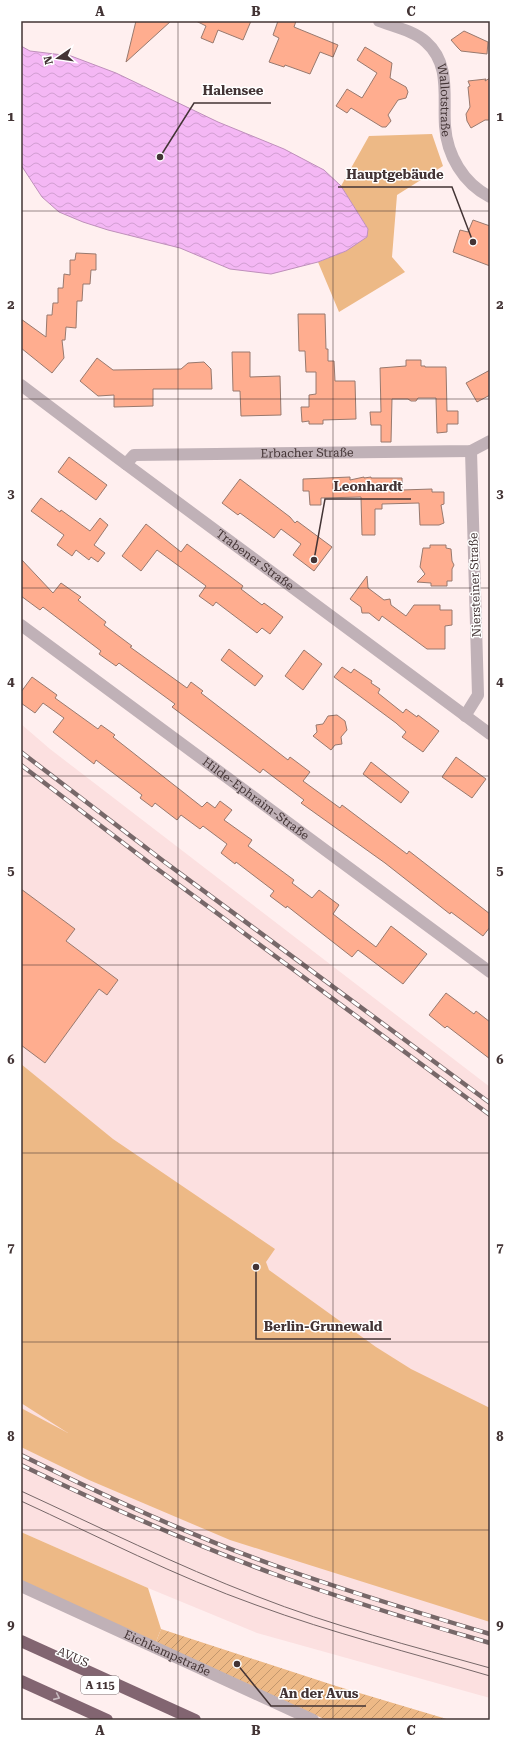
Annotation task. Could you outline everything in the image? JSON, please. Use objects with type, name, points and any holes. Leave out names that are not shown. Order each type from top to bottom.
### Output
[{"type":"highway","points":[[21,1641],[195,1720]]},
{"type":"highway","name":"AVUS","points":[[21,1649],[180,1720]]},
{"type":"highway","name":"A 115","points":[[21,1681],[107,1720]]},
{"type":"street","name":"Wallotstraße","points":[[379,21],[416,35],[426,42],[438,57],[443,67],[445,126],[450,152],[465,178],[477,190],[490,197]]},
{"type":"street","name":"Trabener Straße","points":[[21,384],[126,464],[490,734]]},
{"type":"street","name":"Erbacher Straße","points":[[126,464],[134,455],[471,451],[490,440]]},
{"type":"street","name":"Niersteiner Straße","points":[[465,716],[478,695],[471,451]]},
{"type":"street","name":"Hilde-Ephraim-Straße","points":[[21,625],[490,972]]},
{"type":"street","name":"Eichkampstraße","points":[[21,1586],[313,1720]]},
{"type":"shaded area","points":[[432,134],[443,166],[397,195],[392,257],[405,272],[339,312],[318,262],[346,251],[368,229],[341,186],[369,136]]},
{"type":"shaded area","points":[[21,724],[50,749],[490,1087],[490,1698],[257,1633],[148,1588],[21,1532]]},
{"type":"shaded area","points":[[21,1064],[113,1139],[275,1249],[266,1262],[269,1270],[376,1347],[411,1369],[490,1408],[490,1622],[230,1540],[89,1480],[21,1447],[21,1408],[68,1433],[21,1403]]},
{"type":"shaded area","points":[[21,1532],[148,1588],[161,1629],[156,1642],[21,1581]]},
{"type":"shaded area","points":[[161,1629],[336,1686],[450,1720],[326,1720],[156,1642]]},
{"type":"water","points":[[21,46],[30,51],[71,56],[116,73],[218,122],[284,149],[324,170],[341,186],[368,229],[367,237],[346,251],[318,262],[271,274],[230,269],[180,248],[108,230],[59,212],[42,197],[21,165]]},
{"type":"building","points":[[136,21],[171,21],[126,62]]},
{"type":"building","points":[[196,21],[251,21],[243,40],[218,30],[213,43],[201,38],[206,26]]},
{"type":"building","points":[[278,21],[296,21],[294,27],[338,45],[333,57],[320,52],[310,74],[285,65],[284,67],[269,62],[279,38],[273,35]]},
{"type":"building","points":[[464,31],[488,42],[487,54],[461,51],[458,48],[451,40]]},
{"type":"building","points":[[365,47],[392,63],[390,78],[406,87],[408,92],[406,98],[398,100],[388,115],[391,121],[386,127],[382,127],[351,108],[347,113],[336,106],[347,89],[362,98],[377,73],[357,60]]},
{"type":"building","points":[[490,78],[490,120],[485,120],[471,128],[467,121],[466,114],[470,107],[468,87],[470,86],[468,81],[486,79],[485,81]]},
{"type":"building","points":[[473,220],[490,226],[490,266],[453,252],[460,230],[468,232]]},
{"type":"building","points":[[76,253],[96,254],[96,270],[91,270],[90,284],[83,284],[82,301],[77,301],[76,328],[66,327],[65,340],[62,340],[64,358],[52,373],[21,348],[21,319],[46,337],[47,315],[52,315],[53,303],[58,303],[58,288],[63,288],[64,274],[70,275],[70,260],[75,260]]},
{"type":"building","points":[[298,314],[325,314],[326,349],[328,349],[328,361],[334,361],[335,381],[355,381],[356,419],[323,420],[323,424],[309,424],[309,421],[302,422],[301,407],[309,407],[309,395],[316,394],[316,372],[306,372],[305,351],[299,351]]},
{"type":"building","points":[[232,352],[250,352],[250,377],[280,376],[281,415],[241,416],[240,391],[233,391]]},
{"type":"building","points":[[97,358],[113,370],[181,369],[188,363],[204,362],[211,369],[212,389],[153,389],[153,406],[114,407],[114,395],[98,396],[80,381]]},
{"type":"building","points":[[406,360],[421,360],[421,366],[425,367],[446,367],[447,411],[458,411],[458,424],[447,424],[447,432],[437,433],[436,398],[418,398],[416,401],[411,401],[408,399],[392,399],[391,442],[381,442],[381,425],[371,425],[370,412],[381,412],[380,368],[406,366]]},
{"type":"building","points":[[490,370],[490,395],[477,402],[466,383]]},
{"type":"building","points":[[69,457],[107,485],[96,500],[58,472]]},
{"type":"building","points":[[350,477],[350,480],[364,477],[402,478],[402,490],[432,489],[432,492],[444,492],[444,504],[441,505],[444,523],[439,525],[420,525],[419,503],[382,504],[382,509],[375,509],[375,535],[362,535],[361,497],[321,498],[321,505],[310,505],[309,491],[303,491],[303,479]]},
{"type":"building","points":[[240,479],[290,517],[295,523],[297,521],[332,547],[314,571],[293,555],[301,544],[281,529],[274,538],[240,513],[238,515],[222,503]]},
{"type":"building","points":[[41,498],[60,512],[61,510],[90,531],[100,518],[108,525],[94,545],[105,553],[98,562],[91,557],[89,560],[76,550],[72,556],[57,545],[64,535],[31,511]]},
{"type":"building","points":[[146,524],[181,552],[187,544],[243,586],[241,589],[262,605],[264,603],[283,617],[270,634],[262,628],[257,633],[216,602],[213,606],[199,596],[206,586],[157,550],[141,571],[122,556]]},
{"type":"building","points":[[430,545],[446,545],[446,548],[451,549],[452,561],[454,565],[452,569],[452,581],[447,581],[447,586],[431,586],[431,583],[417,582],[425,574],[420,567],[423,548],[430,548]]},
{"type":"building","points":[[21,559],[53,593],[61,583],[81,597],[78,600],[106,622],[104,625],[132,646],[130,647],[187,688],[191,682],[203,691],[201,693],[288,760],[290,757],[310,772],[303,781],[340,808],[342,805],[407,854],[409,851],[490,914],[490,927],[483,936],[451,912],[450,914],[385,863],[301,803],[304,800],[263,769],[260,773],[172,707],[175,704],[119,663],[116,666],[99,654],[101,651],[43,607],[40,610],[21,596]]},
{"type":"building","points":[[367,576],[368,588],[384,600],[390,599],[391,605],[406,616],[414,605],[440,605],[440,610],[452,610],[452,625],[445,626],[445,649],[427,649],[382,616],[379,621],[369,613],[362,613],[361,607],[350,599]]},
{"type":"building","points":[[229,649],[263,676],[255,686],[221,660]]},
{"type":"building","points":[[304,650],[322,664],[303,690],[285,676]]},
{"type":"building","points":[[342,667],[351,673],[354,669],[372,681],[371,683],[380,689],[378,693],[403,713],[406,709],[417,717],[418,715],[439,731],[423,752],[402,737],[406,732],[396,723],[334,677]]},
{"type":"building","points":[[32,677],[57,695],[55,698],[98,729],[101,725],[115,735],[113,737],[202,807],[207,802],[215,808],[220,801],[232,810],[224,820],[252,840],[248,846],[294,880],[292,883],[312,898],[319,890],[339,905],[333,914],[376,947],[391,926],[427,954],[403,984],[358,950],[352,957],[287,906],[286,908],[270,896],[274,891],[236,862],[235,864],[221,853],[227,844],[203,826],[200,829],[181,815],[177,820],[155,803],[152,807],[140,798],[142,795],[96,760],[94,764],[53,732],[64,718],[43,703],[35,713],[21,703],[21,692]]},
{"type":"building","points":[[337,715],[345,721],[347,730],[341,737],[342,744],[335,745],[331,750],[313,736],[317,732],[316,725],[323,724],[328,716]]},
{"type":"building","points":[[456,757],[486,779],[472,798],[442,777]]},
{"type":"building","points":[[371,762],[409,792],[401,803],[363,774]]},
{"type":"building","points":[[21,889],[75,929],[66,941],[118,980],[107,995],[99,989],[45,1063],[21,1045]]},
{"type":"building","points":[[446,993],[474,1014],[476,1011],[490,1022],[490,1059],[447,1026],[445,1028],[429,1015]]},
{"type":"tram line","points":[[21,1491],[167,1559],[285,1607],[343,1626],[490,1668]]},
{"type":"tram line","points":[[21,1501],[167,1569],[226,1594],[343,1634],[490,1676]]},
{"type":"railway","points":[[21,752],[162,860],[490,1103]]},
{"type":"railway","points":[[21,765],[156,868],[490,1115]]},
{"type":"railway","points":[[21,1455],[148,1515],[246,1555],[358,1594],[490,1634]]},
{"type":"railway","points":[[21,1465],[146,1522],[242,1562],[355,1602],[490,1643]]},
{"type":"place","name":"Halensee","points":[[160,157]]},
{"type":"place","name":"Hauptgebäude","points":[[473,242]]},
{"type":"place","name":"Leonhardt","points":[[314,560]]},
{"type":"place","name":"Berlin-Grunewald","points":[[256,1267]]},
{"type":"place","name":"An der Avus","points":[[237,1664]]}]
